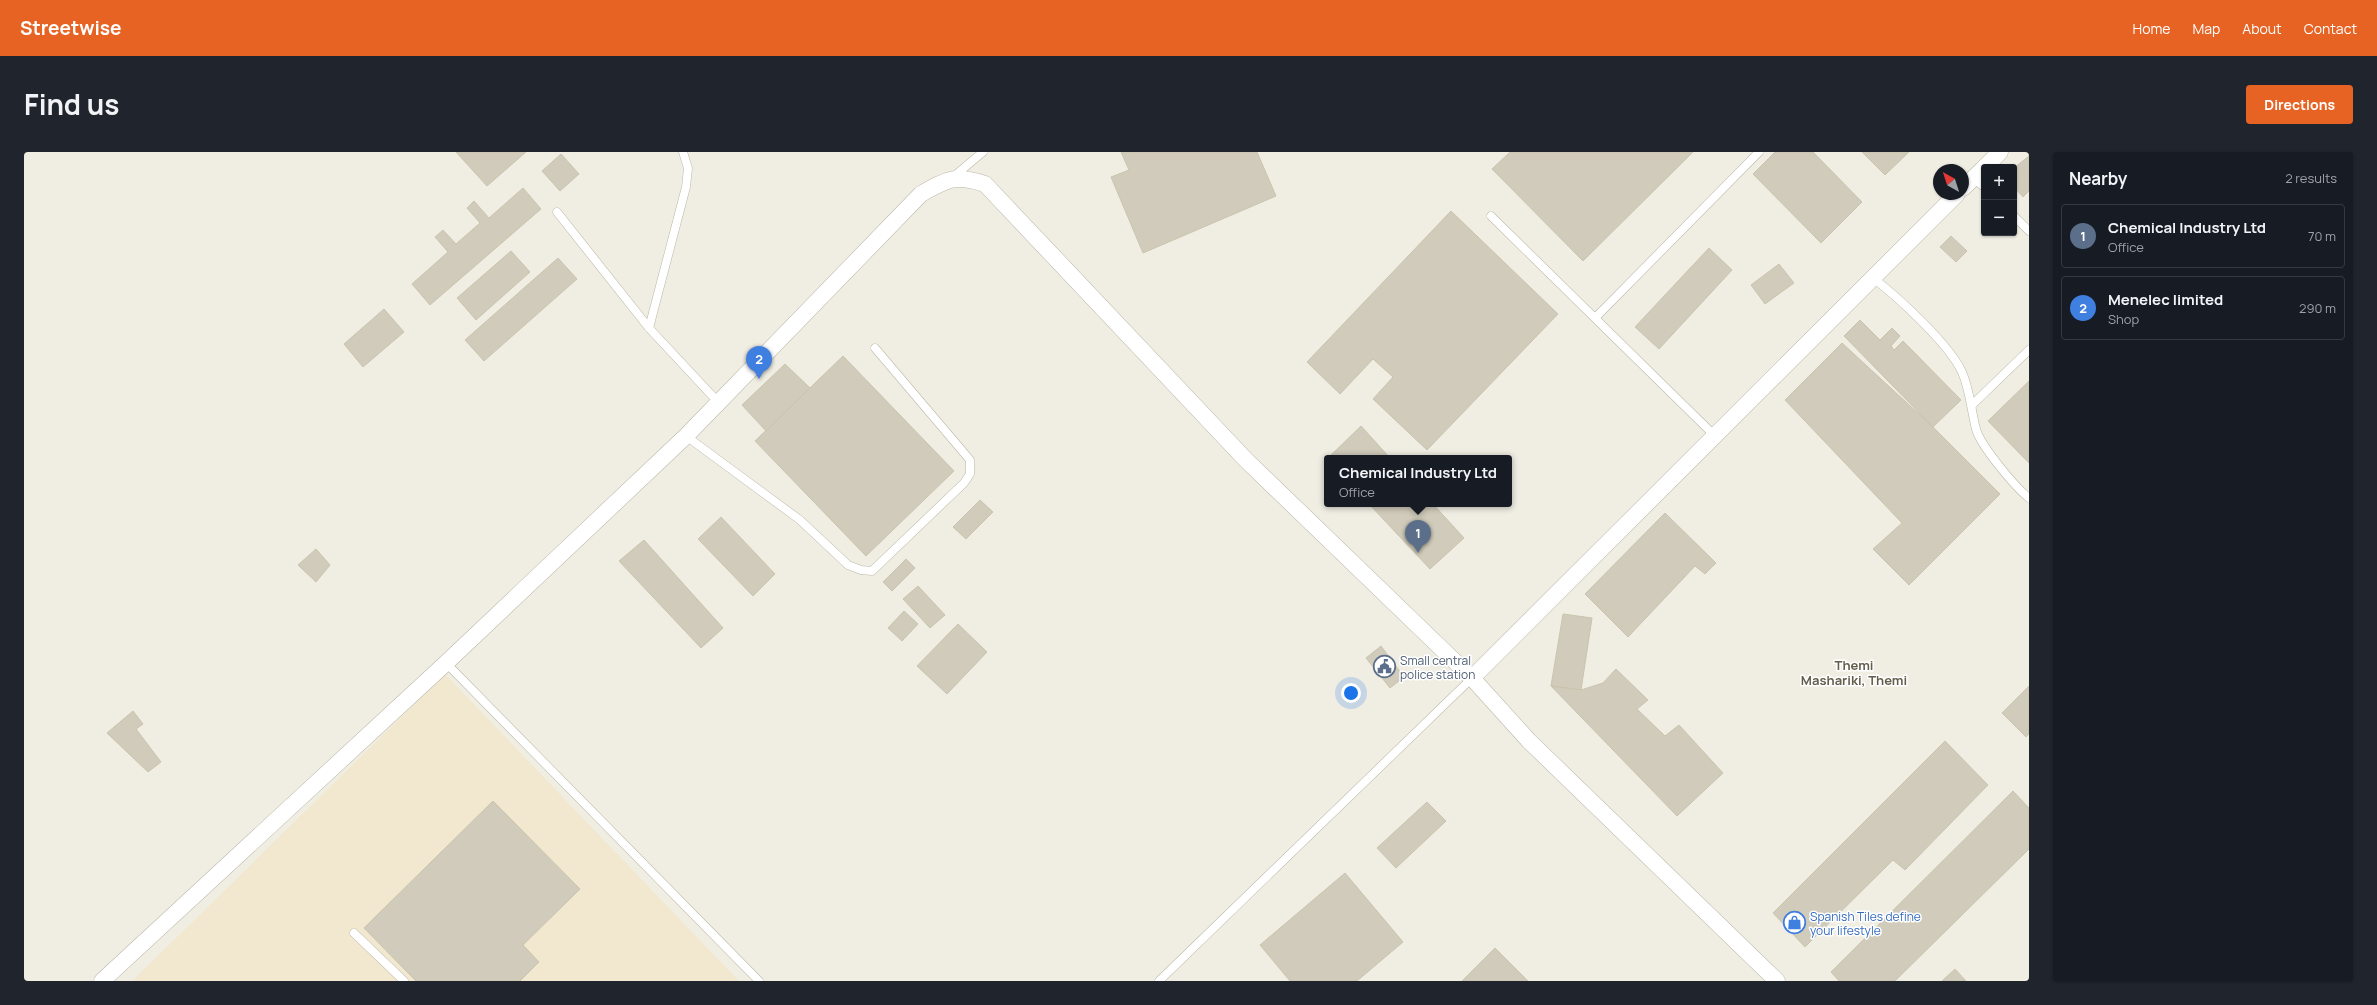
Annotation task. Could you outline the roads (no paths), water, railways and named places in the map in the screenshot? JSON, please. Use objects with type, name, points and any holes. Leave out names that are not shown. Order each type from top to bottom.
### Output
[{"type":"street","points":[[1978,177],[2000,152]]},
{"type":"street","points":[[102,981],[446,663],[686,436],[921,194],[953,178],[967,178],[985,184],[1246,460],[1472,678],[1529,741],[1777,981]]},
{"type":"street","points":[[1472,678],[1951,200]]},
{"type":"lane","points":[[649,328],[686,188],[688,168],[683,152]]},
{"type":"lane","points":[[953,178],[983,152]]},
{"type":"lane","points":[[1595,318],[1759,152]]},
{"type":"lane","points":[[557,212],[649,328],[718,402]]},
{"type":"lane","points":[[1491,216],[1715,436]]},
{"type":"lane","points":[[2017,219],[2029,231]]},
{"type":"lane","points":[[1873,278],[1894,294],[1942,345],[1962,372],[1972,405],[1976,430],[1994,458],[2029,498]]},
{"type":"lane","points":[[686,436],[779,504],[848,565],[861,570],[872,570],[964,484],[970,474],[970,460],[875,348]]},
{"type":"lane","points":[[1972,405],[2029,350]]},
{"type":"lane","points":[[446,663],[759,981]]},
{"type":"lane","points":[[1159,981],[1472,678]]},
{"type":"lane","points":[[354,933],[404,981]]},
{"type":"place","name":"Menelec limited","points":[[759,379]]},
{"type":"place","name":"Chemical Industry Ltd","points":[[1418,553]]},
{"type":"place","name":"Small central police station","points":[[1385,667]]},
{"type":"place","name":"Spanish Tiles define your lifestyle","points":[[1794,923]]},
{"type":"district","name":"Themi Mashariki, Themi","points":[[1854,672]]}]
